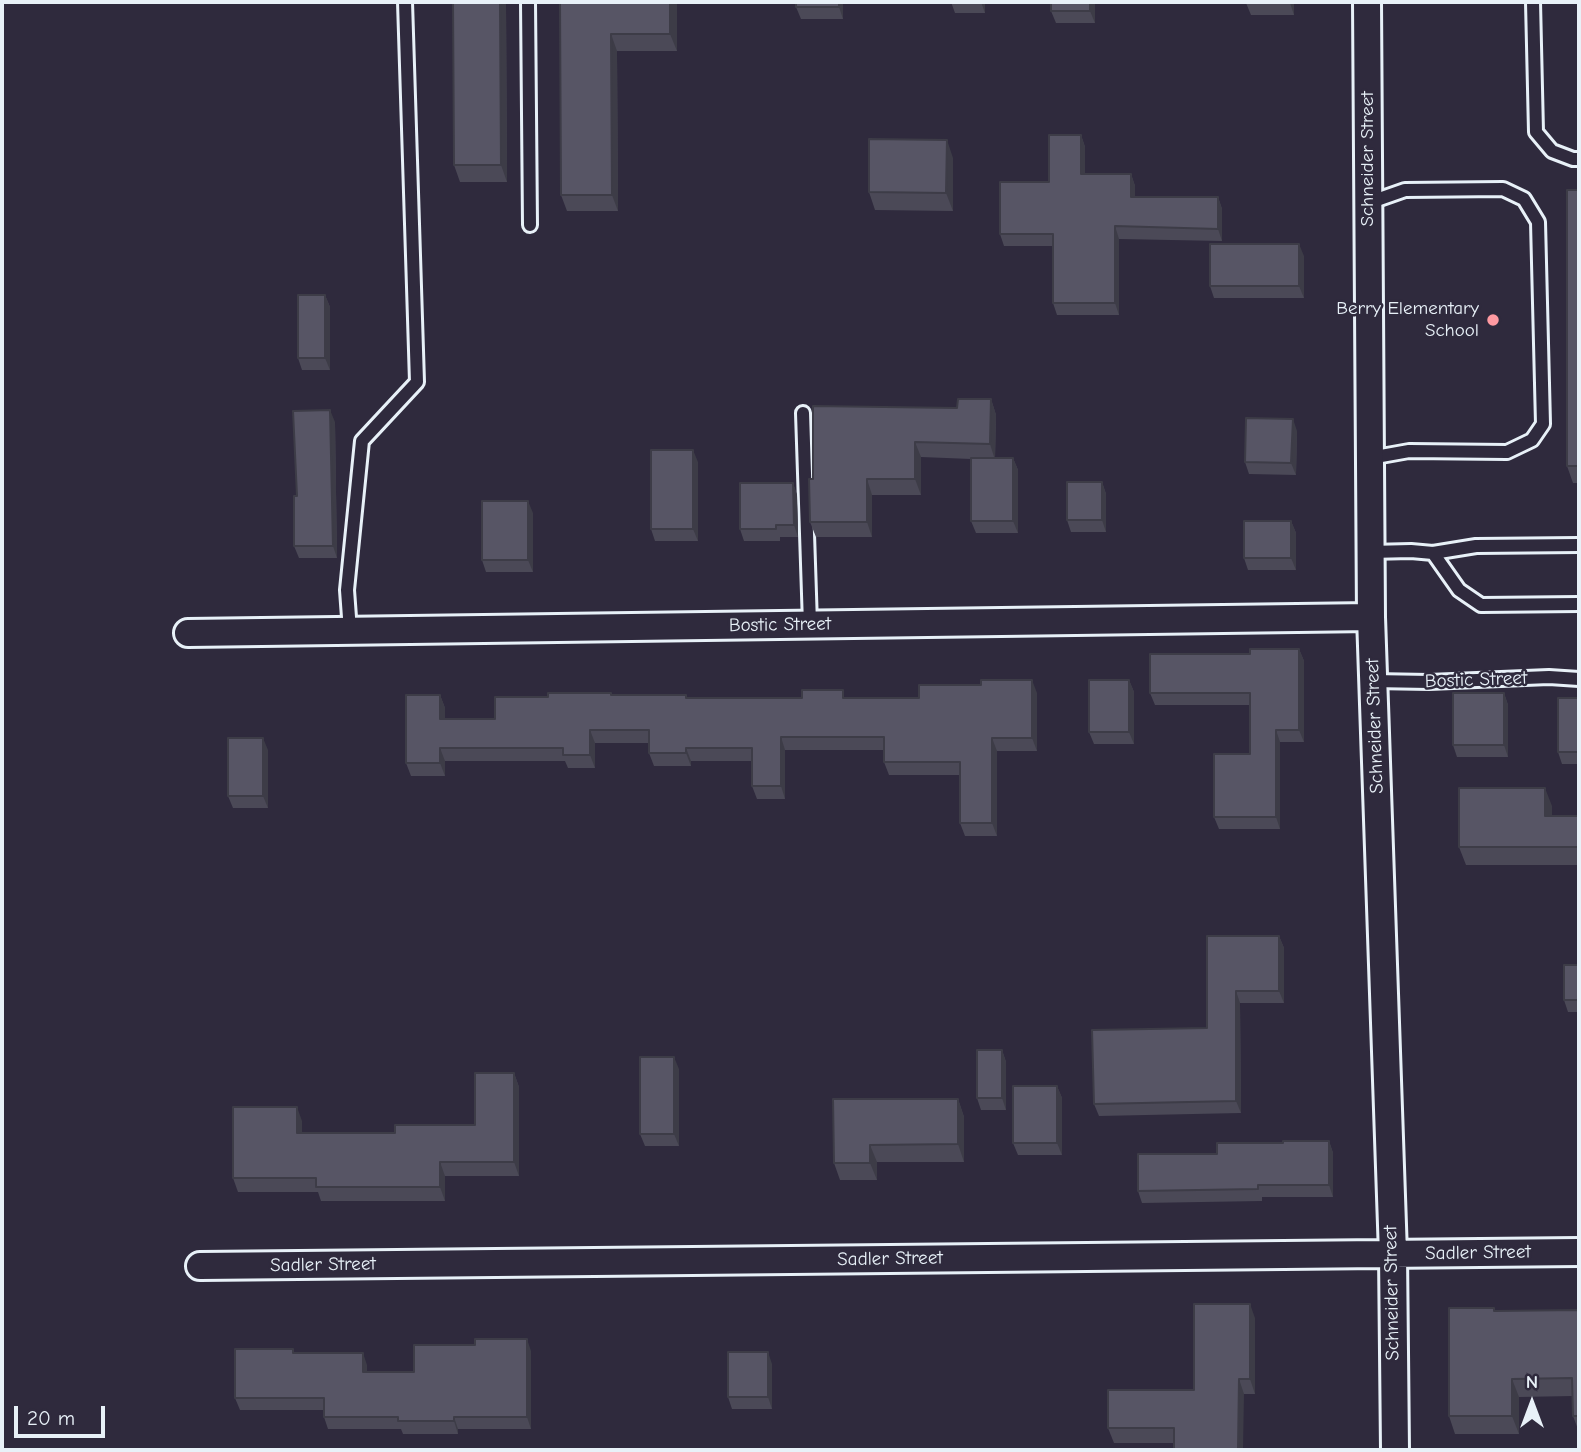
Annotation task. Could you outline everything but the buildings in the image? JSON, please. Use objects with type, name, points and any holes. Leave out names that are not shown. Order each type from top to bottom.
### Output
[{"type":"street","name":"Schneider Street","points":[[1367,2],[1371,617],[1392,1254],[1395,1450]]},
{"type":"street","name":"Bostic Street","points":[[188,633],[1371,617]]},
{"type":"street","name":"Sadler Street","points":[[200,1266],[1579,1252]]},
{"type":"lane","points":[[350,631],[347,590],[362,440],[417,382],[405,2]]},
{"type":"lane","points":[[528,2],[530,225]]},
{"type":"lane","points":[[1533,2],[1536,132],[1552,151],[1579,159]]},
{"type":"lane","points":[[1368,203],[1405,190],[1503,189],[1524,199],[1538,222],[1543,424],[1532,440],[1507,452],[1409,451],[1370,458]]},
{"type":"lane","points":[[803,413],[810,624]]},
{"type":"lane","points":[[1370,552],[1433,553],[1476,546],[1579,545]]},
{"type":"lane","points":[[1433,553],[1459,590],[1481,605],[1579,604]]},
{"type":"lane","name":"Bostic Street","points":[[1373,681],[1429,682],[1549,677],[1579,679]]},
{"type":"place","name":"Berry Elementary School","points":[[1493,320]]}]
